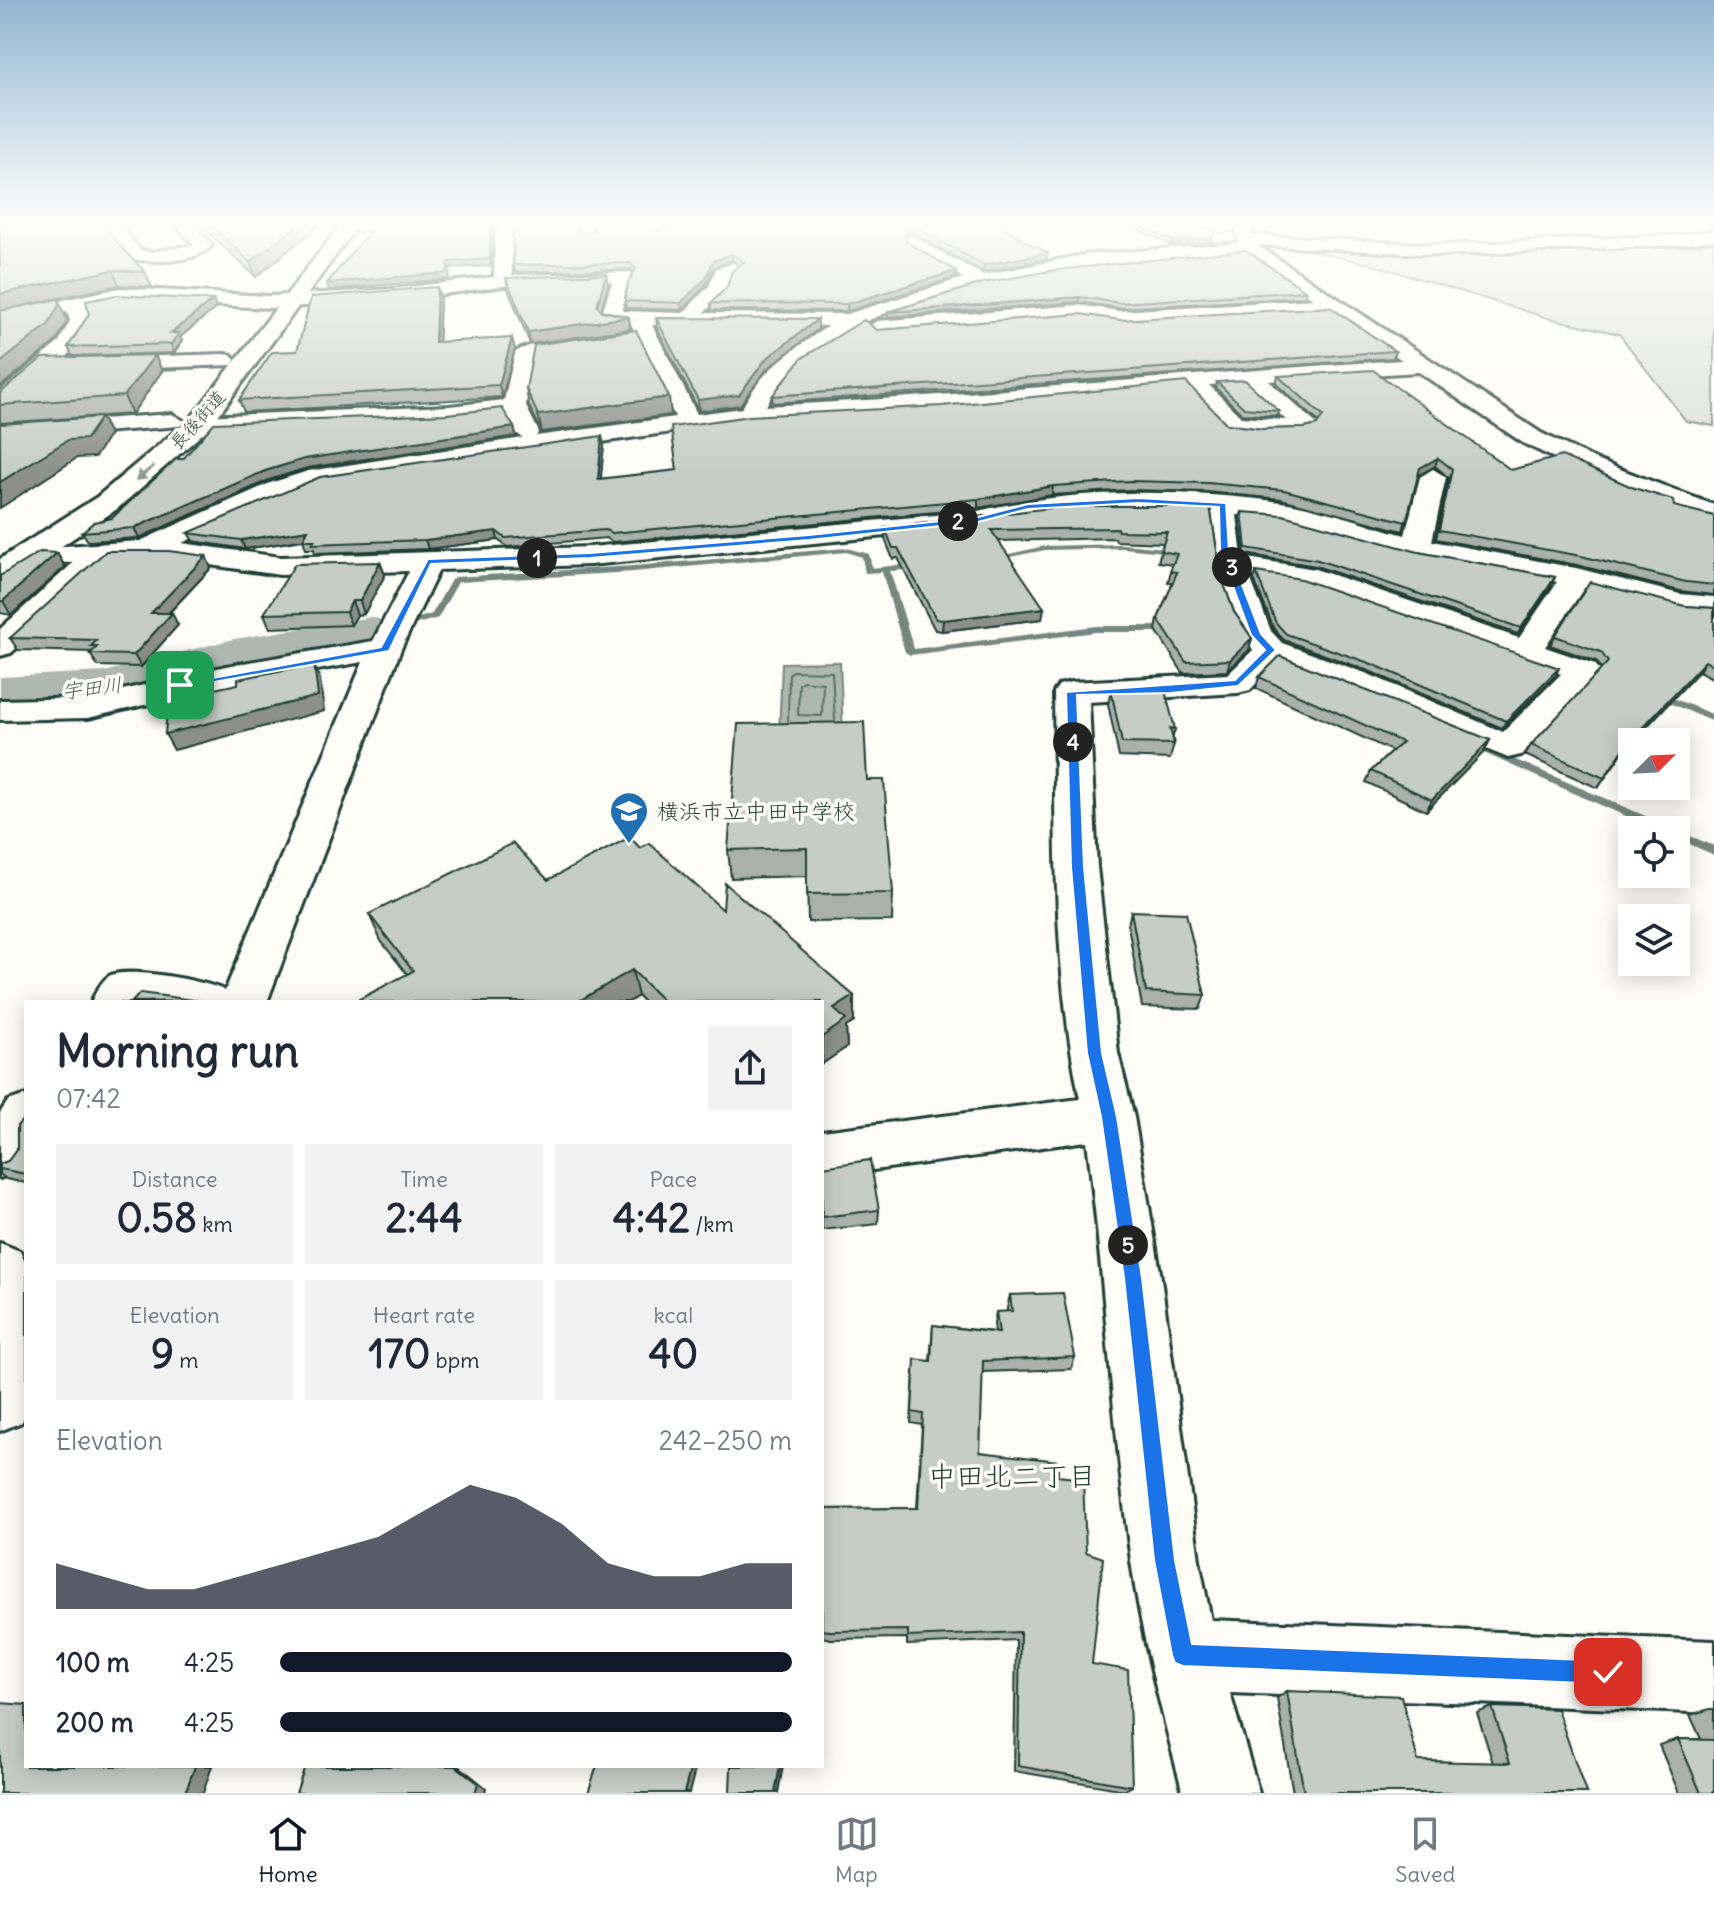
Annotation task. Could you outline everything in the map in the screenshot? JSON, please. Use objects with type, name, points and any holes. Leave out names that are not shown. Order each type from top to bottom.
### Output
[{"type":"main road","name":"長後街道","points":[[0,552],[126,463],[172,421],[224,360],[277,306]]},
{"type":"main road","name":"長後街道","points":[[0,573],[107,503],[200,423],[279,306]]},
{"type":"street","points":[[0,319],[62,306]]},
{"type":"street","points":[[2,399],[67,346],[80,321],[76,306]]},
{"type":"street","points":[[613,306],[611,315],[643,327],[689,422]]},
{"type":"street","points":[[689,318],[701,306]]},
{"type":"street","points":[[750,414],[767,382],[780,369],[844,325],[902,306]]},
{"type":"street","points":[[1335,306],[1532,438],[1590,466],[1714,515]]},
{"type":"street","points":[[534,446],[514,406],[525,353],[689,318],[844,325],[1079,311],[1119,317],[1144,315],[1164,328],[1341,310]]},
{"type":"street","points":[[42,366],[224,360]]},
{"type":"street","points":[[141,550],[185,534],[279,489],[317,476],[689,422],[750,414],[940,404],[1191,380],[1422,365]]},
{"type":"street","points":[[1191,380],[1234,424],[1307,426],[1250,376]]},
{"type":"street","points":[[200,423],[449,413],[514,406]]},
{"type":"street","points":[[0,433],[172,421]]},
{"type":"street","points":[[1416,547],[1433,477]]},
{"type":"street","points":[[29,555],[141,550],[234,558],[280,566],[590,556],[978,519],[1028,507],[1138,501],[1283,510],[1416,547],[1576,577],[1680,603],[1714,606]]},
{"type":"street","points":[[1223,505],[1225,551],[1256,635],[1271,650],[1356,681],[1508,747],[1583,671],[1305,575],[1231,564]]},
{"type":"street","points":[[0,646],[101,554]]},
{"type":"street","points":[[245,1000],[385,649],[428,562]]},
{"type":"street","points":[[1527,650],[1576,577]]},
{"type":"street","points":[[0,710],[88,708],[211,679],[385,649]]},
{"type":"street","points":[[1221,1793],[1183,1655],[1165,1560],[1133,1278],[1109,1117],[1094,1053],[1077,867],[1071,692],[1238,683],[1271,650]]},
{"type":"street","points":[[116,1000],[124,989],[195,1000]]},
{"type":"street","points":[[824,1154],[1109,1117]]},
{"type":"street","points":[[0,1155],[24,1119]]},
{"type":"street","points":[[0,1400],[5,1308]]},
{"type":"street","points":[[1183,1655],[1714,1677]]},
{"type":"shaded area","points":[[1508,306],[1714,306],[1714,426],[1686,421],[1619,334]]},
{"type":"water","points":[[840,662],[843,735],[779,736],[782,663]]},
{"type":"building","points":[[26,306],[59,306],[48,325],[0,363],[0,311]]},
{"type":"building","points":[[87,306],[206,306],[171,333],[179,333],[171,344],[68,347],[89,314]]},
{"type":"building","points":[[309,306],[436,306],[435,342],[512,338],[499,385],[239,400],[272,352],[297,351]]},
{"type":"building","points":[[517,306],[597,306],[602,311],[629,317],[528,332]]},
{"type":"building","points":[[909,306],[969,306],[888,312]]},
{"type":"building","points":[[1330,307],[1395,351],[772,396],[802,358],[864,320],[877,330],[1080,314],[1120,320]]},
{"type":"building","points":[[656,318],[818,319],[766,359],[739,395],[698,400]]},
{"type":"building","points":[[636,330],[669,397],[538,415],[526,389],[534,345]]},
{"type":"building","points":[[155,355],[124,396],[0,405],[0,393],[42,358]]},
{"type":"building","points":[[1373,370],[1511,470],[1562,456],[1634,488],[1673,500],[1674,506],[1714,516],[1714,585],[1686,582],[1581,556],[1439,530],[1452,469],[1438,458],[1420,468],[1406,522],[1284,490],[1208,483],[1130,481],[1053,486],[978,499],[612,533],[605,530],[505,538],[496,531],[425,540],[312,544],[315,540],[303,540],[308,530],[241,540],[188,533],[320,477],[602,436],[598,479],[677,470],[671,427],[750,416],[941,406],[1186,382],[1227,424],[1262,429],[1305,428],[1317,425],[1323,416],[1278,376]]},
{"type":"building","points":[[1245,380],[1279,411],[1244,408],[1217,382]]},
{"type":"building","points":[[502,408],[514,427],[304,459],[265,471],[134,528],[82,532],[94,522],[112,518],[176,459],[183,459],[214,423],[447,414]]},
{"type":"building","points":[[101,417],[86,439],[68,440],[0,482],[0,424]]},
{"type":"building","points":[[1066,506],[1210,506],[1221,576],[1234,612],[1252,638],[1230,660],[1186,662],[1158,619],[1177,572],[1170,571],[1177,554],[1161,551],[1167,532],[1118,531],[1117,528],[991,530],[1044,608],[943,620],[936,619],[898,548],[893,548],[885,528]]},
{"type":"building","points":[[1242,512],[1283,515],[1418,552],[1555,577],[1521,628],[1318,560],[1246,548]]},
{"type":"building","points":[[106,551],[169,551],[206,556],[151,613],[172,613],[134,655],[90,654],[98,646],[91,646],[97,640],[10,638]]},
{"type":"building","points":[[40,552],[57,553],[0,601],[0,576]]},
{"type":"building","points":[[380,562],[360,601],[352,601],[346,612],[264,614],[295,564]]},
{"type":"building","points":[[1256,572],[1301,579],[1559,668],[1506,721],[1372,664],[1286,634],[1276,623]]},
{"type":"building","points":[[1590,582],[1685,606],[1714,608],[1714,666],[1705,661],[1642,728],[1618,728],[1618,758],[1604,778],[1531,745],[1608,662],[1601,652],[1555,636]]},
{"type":"building","points":[[1280,656],[1490,740],[1432,800],[1371,771],[1402,742],[1259,677]]},
{"type":"building","points":[[314,664],[318,696],[165,734],[168,699],[238,684],[238,679]]},
{"type":"building","points":[[1111,690],[1165,690],[1175,729],[1170,728],[1174,744],[1122,743]]},
{"type":"building","points":[[864,722],[867,780],[884,780],[893,893],[807,894],[807,848],[728,850],[738,724]]},
{"type":"building","points":[[630,837],[640,848],[649,843],[723,910],[725,883],[854,996],[834,1009],[846,1020],[824,1036],[824,1000],[662,1000],[632,970],[580,1000],[358,1000],[413,971],[369,914],[513,843],[548,880]]},
{"type":"building","points":[[1131,911],[1186,913],[1205,995],[1146,992]]},
{"type":"building","points":[[140,993],[193,1000],[134,1000]]},
{"type":"building","points":[[24,1118],[24,1174],[0,1169],[0,1164],[8,1161],[17,1149],[17,1126]]},
{"type":"building","points":[[870,1160],[879,1210],[824,1217],[824,1167]]},
{"type":"building","points":[[1063,1293],[1075,1357],[983,1361],[980,1452],[1058,1461],[1058,1476],[1083,1479],[1086,1552],[1103,1558],[1092,1664],[1128,1670],[1132,1786],[1018,1766],[1020,1632],[908,1637],[908,1630],[824,1630],[824,1509],[918,1508],[923,1414],[912,1412],[915,1359],[931,1361],[933,1325],[999,1333],[996,1312],[1012,1311],[1010,1295]]},
{"type":"building","points":[[1287,1691],[1401,1696],[1418,1761],[1510,1763],[1492,1707],[1557,1709],[1586,1793],[1304,1793]]},
{"type":"building","points":[[0,1703],[24,1705],[24,1768],[194,1768],[185,1793],[0,1793]]},
{"type":"building","points":[[1678,1739],[1714,1740],[1714,1793],[1701,1793]]},
{"type":"building","points":[[304,1768],[459,1768],[478,1783],[475,1793],[296,1793]]},
{"type":"building","points":[[596,1768],[690,1768],[684,1793],[588,1793]]},
{"type":"building","points":[[731,1768],[780,1768],[775,1793],[730,1793]]},
{"type":"waterway","points":[[995,558],[1045,548],[1123,546],[1175,551]]},
{"type":"waterway","points":[[371,634],[435,616],[455,580],[633,569],[846,550],[866,556],[868,571],[885,569]]},
{"type":"waterway","points":[[885,569],[917,566]]},
{"type":"waterway","points":[[885,569],[910,652],[1096,629],[1172,629]]},
{"type":"waterway","name":"宇田川","points":[[0,696],[104,690],[234,657],[371,634]]},
{"type":"waterway","points":[[1658,695],[1714,719]]},
{"type":"waterway","points":[[1472,744],[1635,816]]},
{"type":"waterway","points":[[1690,840],[1714,851]]},
{"type":"place","name":"横浜市立中田中学校","points":[[629,845]]},
{"type":"district","name":"中田北二丁目","points":[[1012,1476]]},
{"type":"route","points":[[180,685],[385,649],[428,562],[590,556],[809,537],[978,519],[1028,507],[1138,501],[1223,505],[1225,551],[1256,635],[1271,650],[1238,683],[1218,687],[1071,692],[1077,867],[1094,1053],[1109,1117],[1133,1278],[1165,1560],[1183,1655],[1608,1672]]}]
